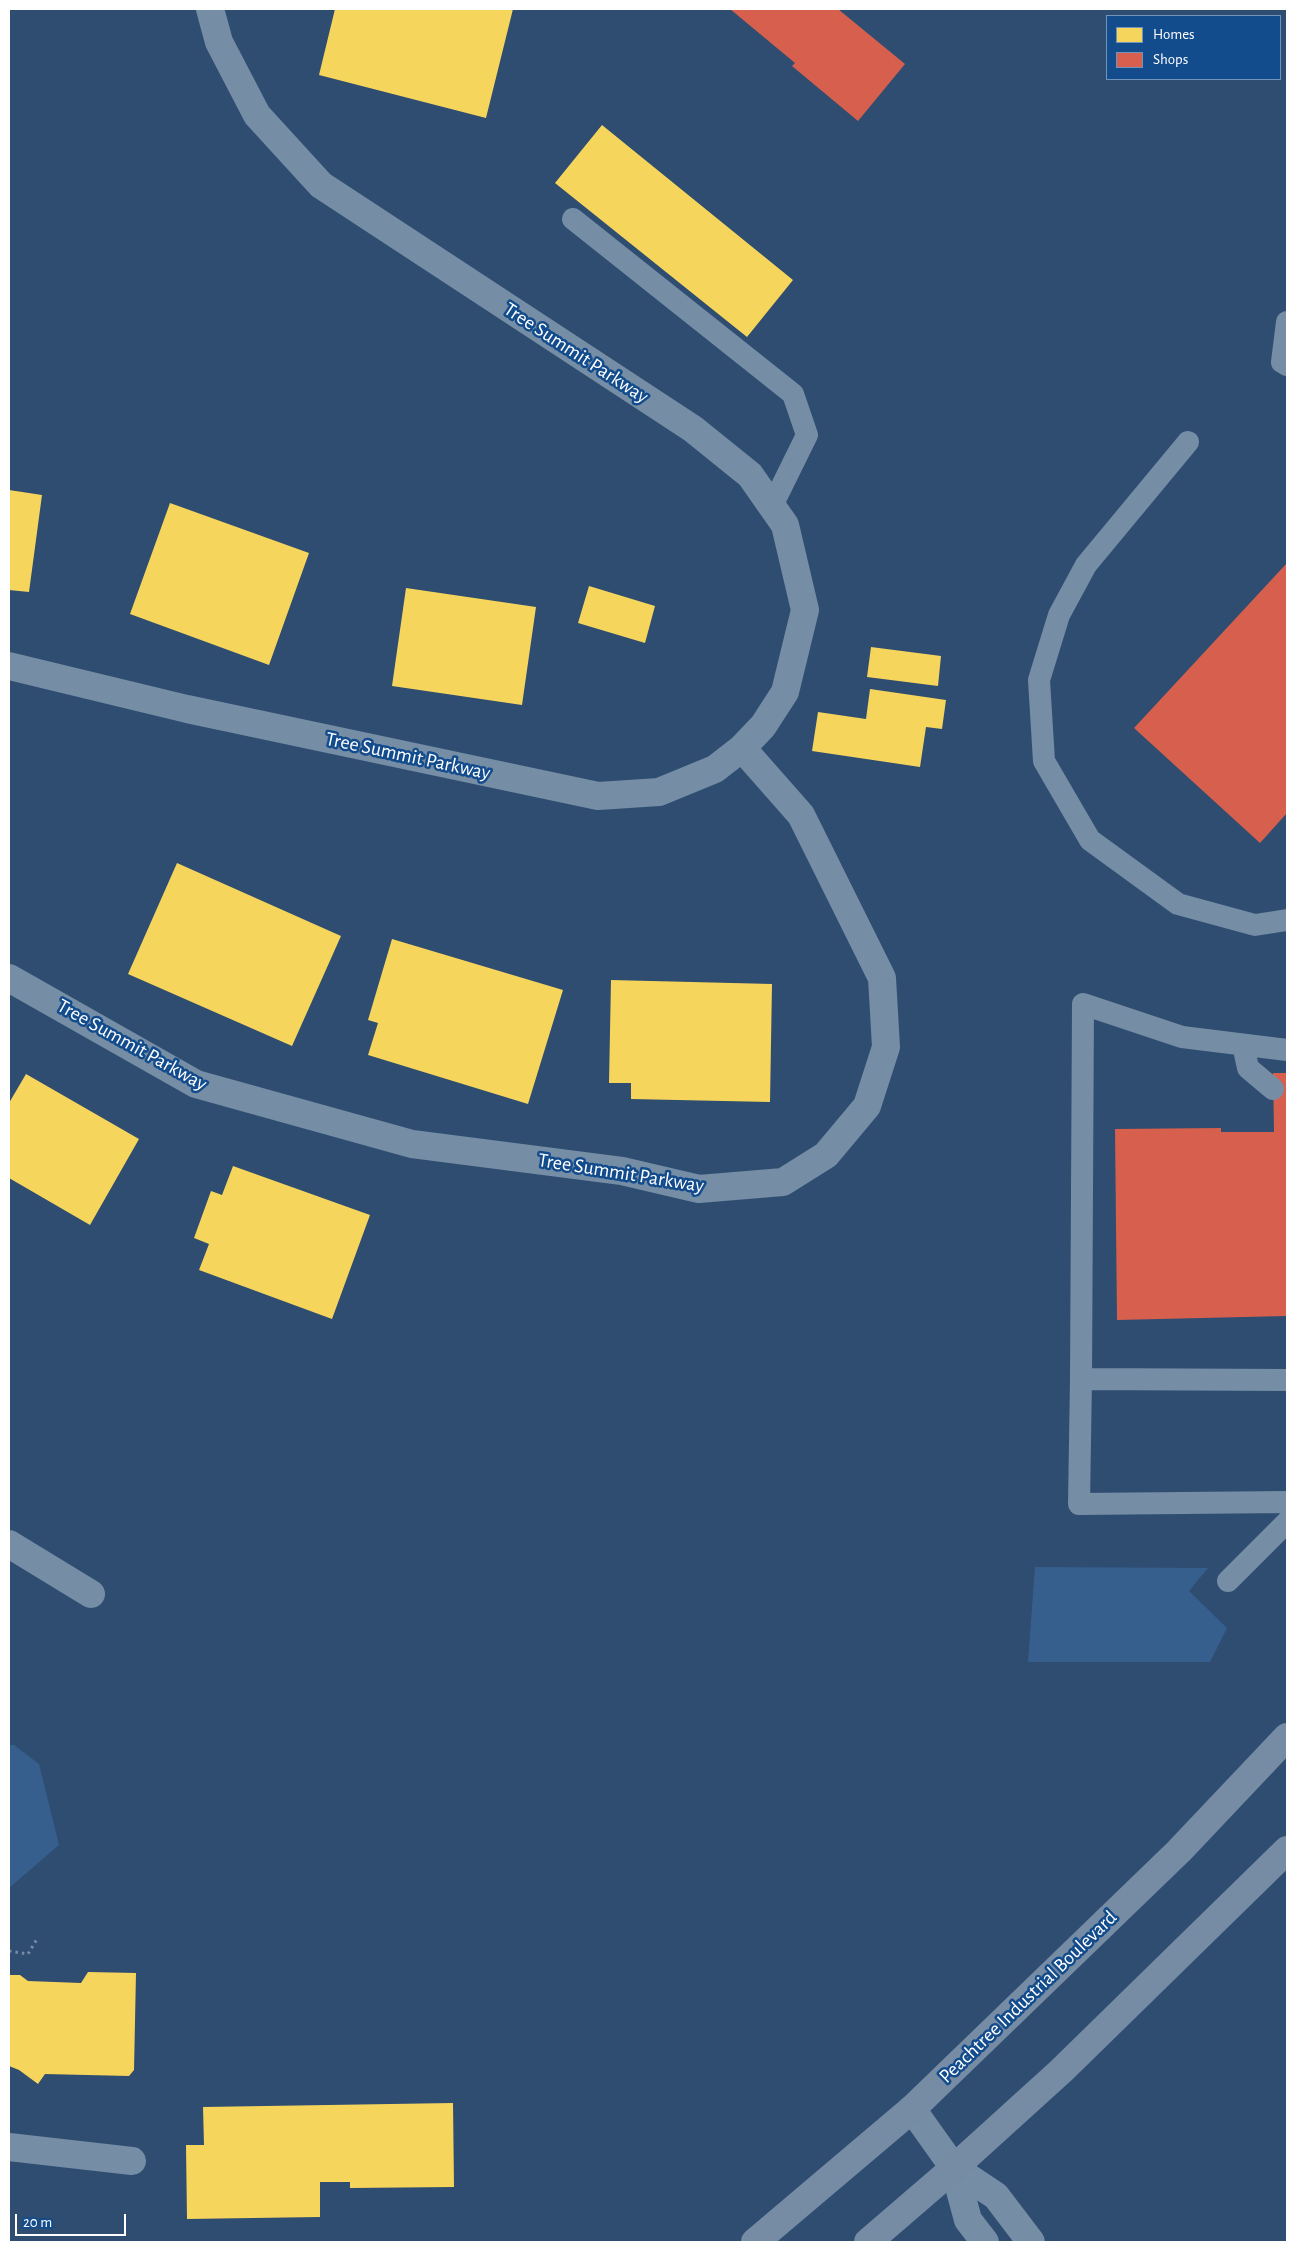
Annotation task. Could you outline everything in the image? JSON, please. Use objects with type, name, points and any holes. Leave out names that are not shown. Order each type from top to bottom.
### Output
[{"type":"highway","name":"Peachtree Industrial Boulevard","points":[[755,2242],[912,2109],[1179,1851],[1287,1737]]},
{"type":"highway","points":[[868,2242],[954,2168],[1061,2071],[1287,1850]]},
{"type":"street","name":"Tree Summit Parkway","points":[[9,666],[187,709],[598,796],[659,792],[715,769],[742,748],[764,726],[785,692],[804,610],[785,525],[750,475],[694,429],[321,185],[258,115],[218,42],[210,9]]},
{"type":"street","name":"Tree Summit Parkway","points":[[9,978],[196,1084],[412,1144],[622,1171],[699,1189],[783,1182],[826,1155],[867,1106],[886,1047],[882,978],[800,815],[742,748]]},
{"type":"street","points":[[9,1544],[91,1594]]},
{"type":"street","points":[[912,2109],[954,2168],[968,2220],[985,2242]]},
{"type":"street","points":[[9,2147],[132,2162]]},
{"type":"street","points":[[954,2168],[996,2196],[1031,2242]]},
{"type":"lane","points":[[573,219],[793,394],[807,435],[772,506]]},
{"type":"lane","points":[[1287,322],[1282,362],[1287,365]]},
{"type":"lane","points":[[1188,442],[1086,565],[1059,615],[1039,680],[1044,761],[1090,840],[1178,904],[1255,925],[1287,920]]},
{"type":"lane","points":[[1287,1050],[1182,1037],[1083,1004],[1079,1504],[1287,1502]]},
{"type":"lane","points":[[1243,1045],[1248,1068],[1273,1089]]},
{"type":"lane","points":[[1081,1379],[1287,1380]]},
{"type":"lane","points":[[1228,1581],[1287,1522]]},
{"type":"path","points":[[9,1951],[28,1954],[37,1939]]},
{"type":"water","points":[[1035,1567],[1208,1568],[1189,1591],[1227,1628],[1210,1662],[1028,1662]]},
{"type":"water","points":[[9,1745],[14,1745],[39,1764],[59,1845],[9,1888]]},
{"type":"building: Homes","points":[[335,9],[513,9],[486,118],[319,75]]},
{"type":"building: Homes","points":[[602,125],[793,280],[747,337],[555,183]]},
{"type":"building: Homes","points":[[9,490],[42,495],[29,592],[9,590]]},
{"type":"building: Homes","points":[[170,503],[309,553],[269,665],[130,614]]},
{"type":"building: Homes","points":[[589,586],[655,606],[645,643],[578,623]]},
{"type":"building: Homes","points":[[406,588],[536,607],[522,705],[392,686]]},
{"type":"building: Homes","points":[[871,647],[941,656],[938,686],[867,677]]},
{"type":"building: Homes","points":[[870,689],[946,700],[942,729],[926,727],[920,767],[812,751],[818,712],[866,719]]},
{"type":"building: Homes","points":[[177,863],[341,936],[292,1046],[128,974]]},
{"type":"building: Homes","points":[[392,939],[563,990],[528,1104],[368,1055],[378,1023],[368,1020]]},
{"type":"building: Homes","points":[[611,980],[772,984],[770,1102],[631,1099],[631,1083],[609,1083]]},
{"type":"building: Homes","points":[[26,1074],[139,1139],[90,1225],[9,1178],[9,1103]]},
{"type":"building: Homes","points":[[233,1166],[370,1215],[332,1319],[199,1270],[209,1244],[194,1238],[211,1191],[222,1195]]},
{"type":"building: Homes","points":[[88,1972],[136,1973],[134,2070],[129,2076],[45,2074],[38,2084],[19,2070],[9,2066],[9,1975],[20,1975],[28,1981],[81,1983]]},
{"type":"building: Homes","points":[[453,2103],[454,2187],[350,2188],[350,2182],[320,2182],[320,2217],[187,2219],[186,2145],[204,2145],[203,2107]]},
{"type":"building: Shops","points":[[730,9],[838,9],[905,64],[858,121],[792,66],[795,63]]},
{"type":"building: Shops","points":[[1287,563],[1287,813],[1260,843],[1134,728]]},
{"type":"building: Shops","points":[[1273,1073],[1287,1073],[1287,1316],[1117,1320],[1115,1129],[1221,1128],[1221,1132],[1274,1132]]}]
